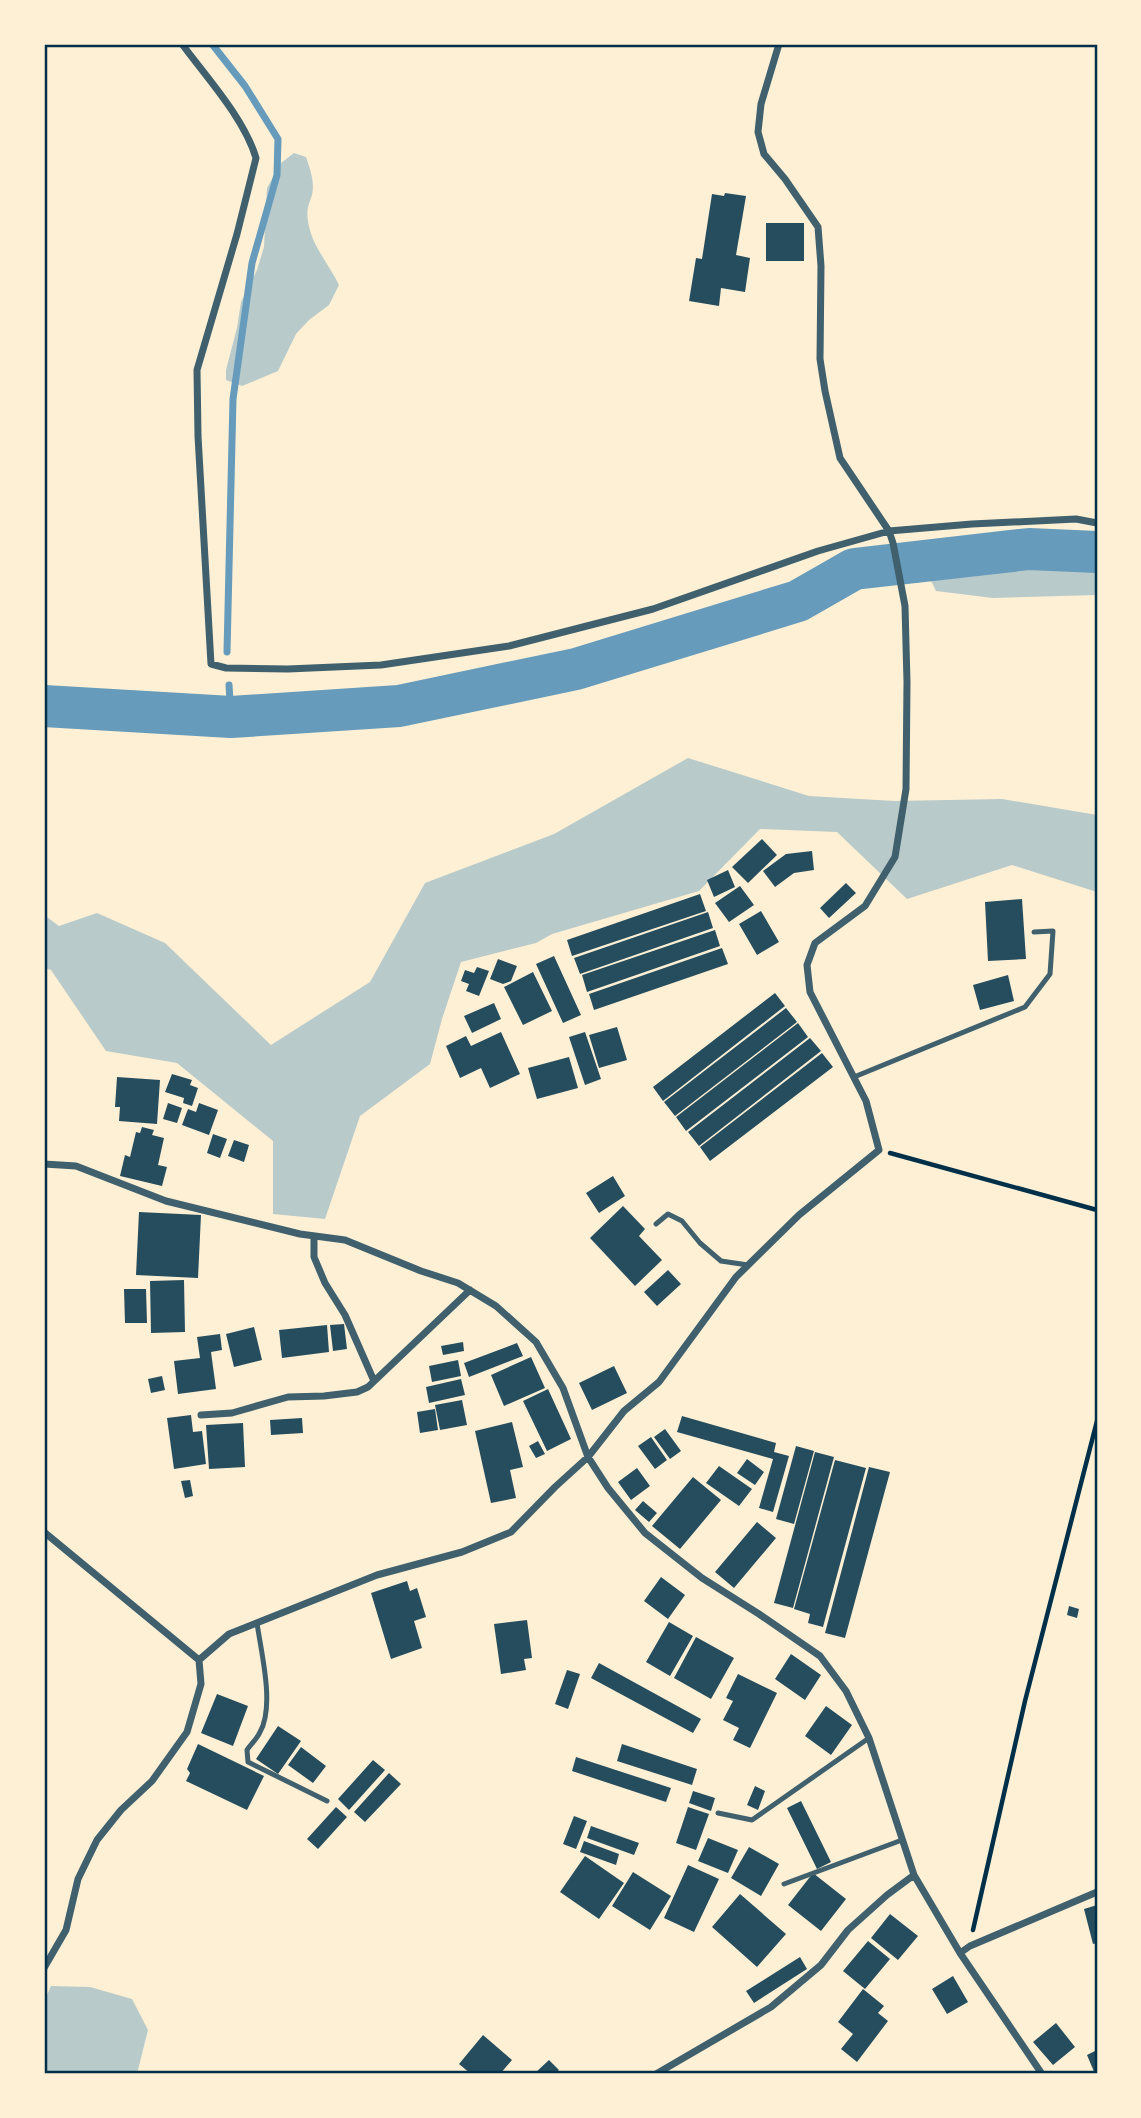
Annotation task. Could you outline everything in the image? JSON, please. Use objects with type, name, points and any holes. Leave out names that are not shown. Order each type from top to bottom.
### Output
[{"type":"street","points":[[182,44],[234,114],[256,158],[197,370],[198,436],[211,664],[226,668],[288,669],[381,665],[509,646],[653,609],[818,551],[889,531],[1076,519],[1097,523]]},
{"type":"street","points":[[199,1660],[229,1634],[377,1574],[461,1552],[511,1532],[588,1457],[624,1411],[659,1382],[736,1277],[799,1215],[879,1150],[866,1101],[810,992],[807,965],[815,943],[865,906],[895,858],[906,789],[905,606],[889,531],[840,458],[820,359],[821,278],[818,227],[764,154],[758,132],[761,104],[779,44]]},
{"type":"street","points":[[44,1164],[76,1166],[166,1201],[314,1236],[345,1240],[458,1283],[496,1306],[536,1342],[563,1388],[588,1457],[608,1488],[645,1533],[702,1578],[820,1656],[846,1691],[869,1738],[914,1875],[960,1953],[1042,2074]]},
{"type":"street","points":[[314,1236],[314,1257],[325,1283],[345,1315],[374,1381]]},
{"type":"street","points":[[201,1415],[232,1413],[288,1397],[356,1392],[368,1387],[470,1290]]},
{"type":"street","points":[[44,1532],[199,1660],[201,1684],[187,1732],[152,1782],[121,1810],[97,1840],[78,1879],[66,1930],[44,1968]]},
{"type":"street","points":[[656,2074],[771,2007],[821,1965],[848,1930],[914,1875]]},
{"type":"street","points":[[960,1953],[970,1946],[1097,1892]]},
{"type":"lane","points":[[854,1077],[1026,1007],[1050,974],[1053,930],[1034,932]]},
{"type":"lane","points":[[656,1224],[668,1214],[681,1221],[700,1243],[722,1261],[748,1265]]},
{"type":"lane","points":[[257,1623],[266,1708],[261,1731],[247,1750],[248,1762],[327,1801]]},
{"type":"lane","points":[[718,1813],[752,1820],[869,1738]]},
{"type":"lane","points":[[783,1884],[902,1840]]},
{"type":"path","points":[[879,1150],[1097,1210]]},
{"type":"path","points":[[970,1946],[1025,1701],[1097,1421]]},
{"type":"shaded area","points":[[294,153],[306,157],[313,185],[307,214],[310,230],[316,246],[339,285],[329,305],[296,334],[278,371],[242,386],[226,380],[241,302],[257,270],[264,247],[267,188],[281,163]]},
{"type":"shaded area","points":[[1018,535],[1097,537],[1097,595],[993,598],[936,591],[915,548]]},
{"type":"shaded area","points":[[688,758],[809,796],[894,801],[1002,799],[1097,815],[1097,892],[1012,865],[907,899],[837,832],[760,829],[699,891],[552,934],[536,943],[461,962],[430,1064],[360,1116],[325,1219],[273,1214],[273,1141],[177,1063],[106,1051],[51,970],[44,968],[44,915],[59,926],[97,913],[165,943],[271,1045],[370,982],[425,883],[554,834]]},
{"type":"shaded area","points":[[51,1986],[90,1987],[132,1999],[148,2030],[137,2074],[44,2074],[44,2002]]},
{"type":"building","points":[[725,193],[746,196],[736,255],[750,258],[745,292],[721,288],[719,306],[689,301],[696,258],[702,259],[712,194],[724,196]]},
{"type":"building","points":[[766,223],[804,223],[804,261],[766,261]]},
{"type":"building","points":[[762,839],[777,855],[748,883],[732,867]]},
{"type":"building","points":[[812,851],[814,870],[794,873],[775,887],[763,871],[786,854]]},
{"type":"building","points":[[728,870],[735,887],[714,897],[707,880]]},
{"type":"building","points":[[846,883],[856,893],[829,918],[820,908]]},
{"type":"building","points":[[740,886],[754,905],[729,922],[715,903]]},
{"type":"building","points":[[700,894],[706,911],[572,956],[567,940]]},
{"type":"building","points":[[1022,899],[1026,959],[988,961],[985,902]]},
{"type":"building","points":[[761,911],[779,942],[757,955],[739,924]]},
{"type":"building","points":[[708,912],[713,928],[580,974],[574,958]]},
{"type":"building","points":[[715,930],[720,946],[587,992],[582,975]]},
{"type":"building","points":[[722,948],[728,964],[594,1010],[589,994]]},
{"type":"building","points":[[554,956],[581,1015],[563,1023],[536,964]]},
{"type":"building","points":[[498,959],[517,966],[511,981],[503,984],[490,979]]},
{"type":"building","points":[[477,967],[489,971],[479,996],[466,991],[469,984],[461,981],[465,970],[474,973]]},
{"type":"building","points":[[533,972],[552,1011],[523,1025],[504,987]]},
{"type":"building","points":[[1008,975],[1014,1001],[980,1010],[973,985]]},
{"type":"building","points":[[775,993],[785,1006],[663,1101],[653,1087]]},
{"type":"building","points":[[494,1003],[501,1019],[472,1033],[464,1016]]},
{"type":"building","points":[[786,1008],[797,1022],[675,1116],[664,1102]]},
{"type":"building","points":[[798,1023],[808,1037],[686,1131],[676,1117]]},
{"type":"building","points":[[617,1027],[627,1060],[599,1068],[589,1035]]},
{"type":"building","points":[[501,1032],[520,1074],[490,1088],[481,1068],[460,1078],[446,1046],[466,1036],[471,1046]]},
{"type":"building","points":[[585,1032],[601,1079],[585,1085],[569,1037]]},
{"type":"building","points":[[810,1038],[821,1051],[699,1146],[688,1132]]},
{"type":"building","points":[[822,1053],[833,1067],[710,1161],[700,1147]]},
{"type":"building","points":[[569,1057],[578,1088],[537,1099],[528,1068]]},
{"type":"building","points":[[172,1074],[192,1080],[190,1085],[198,1088],[192,1106],[183,1103],[184,1098],[165,1092]]},
{"type":"building","points":[[117,1077],[160,1080],[157,1124],[119,1121],[120,1107],[115,1107]]},
{"type":"building","points":[[168,1103],[182,1108],[177,1123],[163,1119]]},
{"type":"building","points":[[199,1103],[218,1110],[209,1135],[182,1125],[188,1109],[196,1112]]},
{"type":"building","points":[[142,1127],[154,1130],[152,1135],[164,1138],[158,1165],[167,1167],[162,1186],[120,1176],[125,1155],[130,1157],[136,1132],[140,1133]]},
{"type":"building","points":[[213,1134],[227,1139],[220,1158],[207,1153]]},
{"type":"building","points":[[234,1140],[249,1145],[244,1162],[228,1156]]},
{"type":"building","points":[[613,1176],[625,1196],[599,1213],[586,1193]]},
{"type":"building","points":[[623,1206],[645,1229],[639,1236],[662,1260],[635,1286],[590,1238]]},
{"type":"building","points":[[139,1212],[201,1215],[198,1278],[136,1275]]},
{"type":"building","points":[[668,1270],[681,1284],[657,1306],[644,1292]]},
{"type":"building","points":[[184,1280],[185,1332],[151,1333],[150,1281]]},
{"type":"building","points":[[124,1289],[146,1289],[147,1323],[125,1323]]},
{"type":"building","points":[[344,1324],[347,1349],[333,1351],[330,1325]]},
{"type":"building","points":[[327,1325],[329,1352],[282,1358],[279,1330]]},
{"type":"building","points":[[254,1327],[262,1360],[234,1367],[226,1334]]},
{"type":"building","points":[[220,1334],[222,1350],[211,1352],[216,1389],[178,1394],[174,1361],[200,1358],[197,1337]]},
{"type":"building","points":[[463,1342],[464,1351],[443,1355],[441,1346]]},
{"type":"building","points":[[517,1343],[523,1356],[469,1377],[464,1363]]},
{"type":"building","points":[[531,1357],[545,1388],[504,1406],[491,1375]]},
{"type":"building","points":[[458,1360],[461,1376],[432,1382],[429,1366]]},
{"type":"building","points":[[614,1366],[627,1393],[592,1410],[579,1383]]},
{"type":"building","points":[[162,1376],[165,1390],[151,1393],[148,1379]]},
{"type":"building","points":[[461,1379],[465,1395],[429,1403],[426,1387]]},
{"type":"building","points":[[548,1389],[571,1439],[547,1451],[523,1401]]},
{"type":"building","points":[[462,1400],[467,1425],[440,1430],[435,1405]]},
{"type":"building","points":[[435,1409],[438,1430],[420,1433],[417,1412]]},
{"type":"building","points":[[191,1415],[193,1432],[202,1431],[206,1464],[174,1469],[167,1418]]},
{"type":"building","points":[[682,1416],[776,1443],[774,1452],[789,1456],[773,1512],[759,1508],[773,1459],[677,1432]]},
{"type":"building","points":[[302,1418],[303,1433],[271,1435],[270,1420]]},
{"type":"building","points":[[512,1422],[523,1467],[510,1470],[516,1498],[491,1503],[475,1431]]},
{"type":"building","points":[[243,1423],[245,1467],[209,1469],[206,1425]]},
{"type":"building","points":[[665,1429],[681,1451],[670,1459],[654,1437]]},
{"type":"building","points":[[651,1437],[667,1460],[655,1469],[638,1446]]},
{"type":"building","points":[[538,1441],[545,1454],[536,1458],[529,1446]]},
{"type":"building","points":[[796,1446],[814,1451],[794,1524],[776,1519]]},
{"type":"building","points":[[815,1452],[834,1457],[793,1608],[774,1603]]},
{"type":"building","points":[[747,1459],[764,1472],[755,1485],[737,1473]]},
{"type":"building","points":[[835,1460],[866,1468],[823,1627],[808,1623],[810,1614],[794,1609]]},
{"type":"building","points":[[719,1466],[752,1489],[739,1506],[706,1483]]},
{"type":"building","points":[[869,1467],[890,1472],[845,1638],[825,1633]]},
{"type":"building","points":[[637,1468],[650,1486],[631,1500],[618,1482]]},
{"type":"building","points":[[693,1477],[721,1500],[680,1549],[652,1526]]},
{"type":"building","points":[[190,1480],[193,1496],[185,1498],[181,1481]]},
{"type":"building","points":[[643,1501],[657,1513],[649,1522],[635,1510]]},
{"type":"building","points":[[757,1522],[776,1538],[734,1588],[715,1572]]},
{"type":"building","points":[[661,1577],[685,1595],[668,1619],[644,1601]]},
{"type":"building","points":[[407,1581],[410,1591],[417,1588],[426,1617],[414,1621],[422,1648],[391,1659],[371,1593]]},
{"type":"building","points":[[1069,1606],[1079,1609],[1077,1618],[1067,1615]]},
{"type":"building","points":[[527,1620],[532,1658],[524,1659],[526,1670],[501,1674],[494,1624]]},
{"type":"building","points":[[669,1622],[693,1636],[670,1676],[646,1662]]},
{"type":"building","points":[[696,1637],[734,1658],[711,1699],[674,1678]]},
{"type":"building","points":[[791,1654],[821,1675],[805,1700],[775,1679]]},
{"type":"building","points":[[599,1663],[701,1719],[693,1733],[591,1678]]},
{"type":"building","points":[[567,1670],[580,1674],[568,1709],[555,1704]]},
{"type":"building","points":[[738,1674],[777,1693],[750,1748],[733,1740],[739,1728],[723,1720],[733,1701],[726,1698]]},
{"type":"building","points":[[217,1694],[248,1706],[233,1746],[201,1733]]},
{"type":"building","points":[[826,1706],[852,1725],[831,1755],[805,1736]]},
{"type":"building","points":[[278,1726],[301,1741],[278,1774],[256,1759]]},
{"type":"building","points":[[198,1744],[264,1776],[247,1810],[186,1781],[190,1773],[187,1769]]},
{"type":"building","points":[[622,1744],[697,1769],[692,1785],[617,1761]]},
{"type":"building","points":[[301,1747],[326,1766],[313,1783],[288,1765]]},
{"type":"building","points":[[576,1757],[671,1788],[666,1802],[572,1771]]},
{"type":"building","points":[[373,1760],[385,1770],[349,1810],[338,1799]]},
{"type":"building","points":[[389,1773],[401,1784],[365,1822],[354,1812]]},
{"type":"building","points":[[755,1786],[765,1791],[758,1810],[747,1805]]},
{"type":"building","points":[[693,1791],[715,1798],[711,1811],[689,1803]]},
{"type":"building","points":[[801,1801],[831,1862],[817,1869],[787,1808]]},
{"type":"building","points":[[336,1807],[347,1817],[318,1849],[307,1839]]},
{"type":"building","points":[[688,1807],[709,1814],[696,1850],[676,1843]]},
{"type":"building","points":[[574,1816],[587,1821],[576,1849],[563,1844]]},
{"type":"building","points":[[591,1826],[639,1843],[634,1855],[587,1838]]},
{"type":"building","points":[[708,1838],[738,1850],[728,1873],[698,1861]]},
{"type":"building","points":[[584,1841],[619,1854],[616,1865],[580,1852]]},
{"type":"building","points":[[749,1847],[779,1864],[761,1896],[731,1878]]},
{"type":"building","points":[[585,1856],[624,1883],[599,1919],[560,1892]]},
{"type":"building","points":[[688,1865],[719,1879],[694,1932],[664,1918]]},
{"type":"building","points":[[633,1872],[671,1896],[650,1930],[612,1906]]},
{"type":"building","points":[[813,1873],[846,1899],[821,1931],[788,1905]]},
{"type":"building","points":[[740,1894],[786,1934],[757,1967],[712,1927]]},
{"type":"building","points":[[1097,1905],[1097,1943],[1093,1944],[1084,1909]]},
{"type":"building","points":[[890,1914],[918,1936],[898,1960],[871,1938]]},
{"type":"building","points":[[868,1941],[890,1959],[865,1989],[843,1971]]},
{"type":"building","points":[[800,1957],[807,1969],[754,2003],[746,1991]]},
{"type":"building","points":[[953,1976],[968,2002],[947,2014],[932,1989]]},
{"type":"building","points":[[863,1989],[884,2006],[878,2013],[888,2021],[857,2062],[841,2049],[853,2034],[838,2022]]},
{"type":"building","points":[[1056,2023],[1075,2047],[1053,2065],[1033,2042]]},
{"type":"building","points":[[483,2035],[512,2060],[500,2074],[471,2074],[459,2064]]},
{"type":"building","points":[[1097,2050],[1097,2074],[1095,2074],[1087,2055]]},
{"type":"building","points":[[549,2060],[559,2070],[554,2074],[534,2074]]},
{"type":"waterway","points":[[212,44],[245,86],[278,139],[277,175],[252,263],[233,399],[227,652]]},
{"type":"waterway","points":[[44,706],[231,717],[399,706],[576,669],[798,601],[854,569],[1029,549],[1097,552]]},
{"type":"waterway","points":[[229,685],[231,717]]}]
